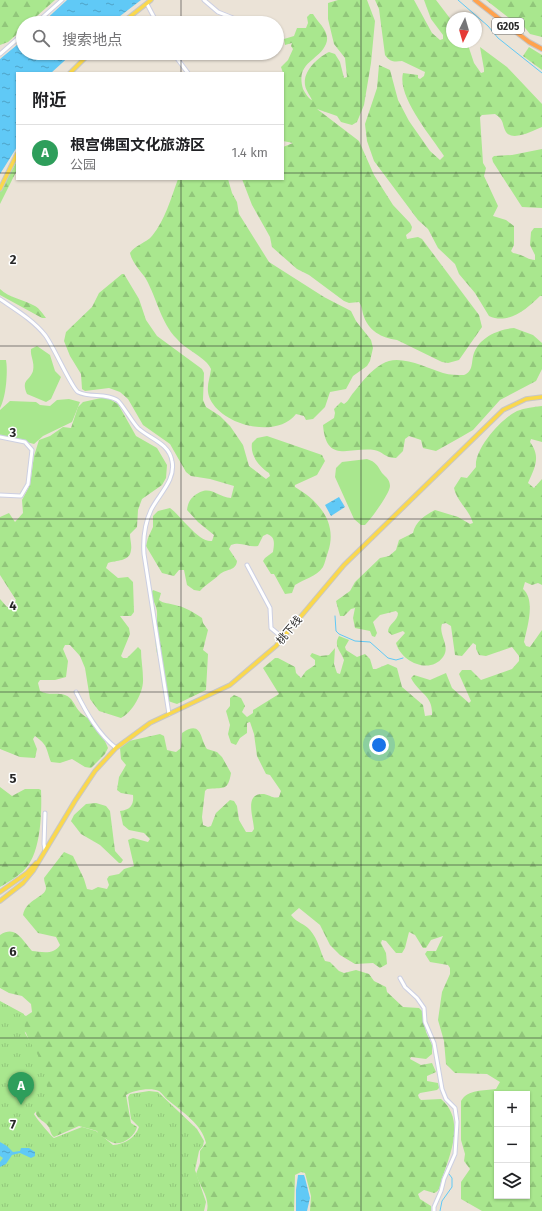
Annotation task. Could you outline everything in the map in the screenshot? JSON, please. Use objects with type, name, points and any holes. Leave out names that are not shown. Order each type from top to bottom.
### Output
[{"type":"highway","name":"G205","points":[[475,0],[529,42],[542,49]]},
{"type":"main road","points":[[131,16],[151,0]]},
{"type":"main road","points":[[71,72],[83,60]]},
{"type":"main road","points":[[0,189],[16,156]]},
{"type":"main road","name":"桃下线","points":[[38,861],[95,771],[116,748],[150,723],[230,685],[283,638],[344,565],[502,410],[526,399],[542,397]]},
{"type":"main road","points":[[0,892],[27,873],[38,861]]},
{"type":"main road","points":[[0,901],[24,884],[38,861]]},
{"type":"street","points":[[44,16],[62,0]]},
{"type":"street","points":[[204,0],[218,12],[228,16]]},
{"type":"street","points":[[147,4],[153,16]]},
{"type":"street","points":[[0,54],[16,40]]},
{"type":"street","points":[[178,60],[187,72]]},
{"type":"street","points":[[0,299],[34,324],[45,335],[68,374],[74,388],[84,394],[105,395],[120,402],[127,416],[139,429],[166,447],[172,461],[171,479],[151,510],[143,541],[169,714]]},
{"type":"street","points":[[0,437],[25,442],[32,450],[28,484],[21,496],[0,495]]},
{"type":"street","points":[[247,565],[271,610],[271,628],[283,638]]},
{"type":"street","points":[[76,692],[86,714],[116,748]]},
{"type":"street","points":[[45,813],[45,850]]},
{"type":"street","points":[[400,978],[405,987],[417,998],[424,1008],[425,1022],[434,1044],[442,1089],[446,1099],[455,1108],[457,1122],[455,1154],[444,1179],[442,1191],[434,1207],[434,1211]]},
{"type":"green space","points":[[0,0],[55,0],[37,16],[16,16],[16,35],[8,42],[0,45]]},
{"type":"green space","points":[[338,0],[367,0],[375,21],[371,63],[364,105],[357,122],[352,125],[341,122],[337,116],[317,109],[359,141],[374,175],[393,205],[412,227],[411,231],[406,235],[407,239],[418,237],[422,239],[479,315],[482,327],[459,360],[448,363],[442,362],[397,340],[376,333],[365,320],[359,302],[349,303],[344,301],[309,275],[297,269],[272,247],[270,237],[252,205],[242,180],[284,180],[284,147],[293,143],[284,141],[284,72],[281,67],[288,60],[293,49],[291,46],[292,43],[285,45],[284,39],[294,36],[297,28],[306,28],[308,23],[307,17],[310,14],[313,14],[323,28],[327,36],[327,40],[323,50],[305,67],[302,73],[301,80],[304,91],[312,100],[305,85],[306,75],[316,61],[329,52],[335,54],[340,62],[344,78],[347,77],[345,58],[334,44],[328,19],[328,3]]},
{"type":"green space","points":[[375,0],[414,0],[432,33],[440,40],[443,39],[443,35],[431,19],[424,0],[436,0],[446,13],[446,48],[469,48],[474,63],[481,73],[484,72],[481,48],[507,67],[542,104],[542,127],[518,136],[509,135],[506,132],[502,120],[495,114],[482,115],[480,117],[483,163],[486,168],[484,176],[498,206],[493,216],[506,220],[514,226],[514,245],[511,251],[535,260],[535,255],[530,245],[531,232],[534,228],[542,228],[542,296],[517,314],[503,318],[489,316],[475,293],[459,274],[455,264],[438,248],[428,229],[418,220],[374,161],[367,141],[365,124],[377,88],[379,65],[390,70],[398,100],[409,121],[430,151],[440,160],[444,156],[416,116],[405,93],[403,73],[418,75],[418,78],[420,79],[424,76],[425,72],[402,61],[390,60],[385,55],[379,9]]},
{"type":"green space","points":[[486,0],[542,0],[542,37],[530,34],[521,23],[509,18]]},
{"type":"green space","points":[[529,47],[542,55],[542,70],[523,56]]},
{"type":"green space","points":[[542,149],[542,208],[522,207],[493,162],[492,158],[494,156],[512,155]]},
{"type":"green space","points":[[16,163],[16,172],[0,204],[0,191]]},
{"type":"green space","points":[[178,180],[228,180],[232,193],[237,202],[239,214],[269,262],[324,297],[351,311],[356,321],[371,340],[373,348],[370,361],[367,366],[353,376],[346,389],[330,392],[325,407],[313,419],[306,420],[304,416],[296,414],[287,422],[276,426],[251,426],[226,416],[210,399],[208,387],[211,369],[209,365],[201,357],[181,343],[167,326],[146,279],[135,264],[130,253],[152,236],[161,223]]},
{"type":"green space","points":[[122,274],[124,274],[139,299],[146,320],[157,336],[202,369],[204,373],[203,400],[206,407],[220,416],[230,426],[243,445],[249,466],[266,479],[270,476],[269,473],[256,460],[252,452],[252,443],[257,438],[267,436],[322,455],[325,461],[317,475],[295,485],[295,487],[312,499],[324,514],[328,522],[330,532],[328,552],[323,567],[313,576],[295,585],[292,593],[285,594],[274,574],[271,574],[263,561],[273,552],[273,539],[267,534],[263,536],[258,546],[238,544],[231,545],[229,549],[237,561],[235,567],[222,572],[200,591],[194,590],[187,585],[184,570],[179,570],[174,576],[162,573],[146,546],[153,527],[153,516],[158,511],[170,508],[201,538],[212,541],[214,535],[198,522],[187,510],[190,500],[200,492],[204,491],[213,492],[231,498],[234,486],[210,479],[191,476],[186,472],[170,444],[143,425],[128,399],[120,392],[109,388],[85,391],[82,389],[81,374],[70,356],[64,341],[66,332],[92,307],[99,293]]},
{"type":"green space","points":[[0,289],[37,307],[46,318],[42,318],[0,295]]},
{"type":"green space","points":[[514,328],[533,335],[542,343],[542,369],[536,381],[500,400],[473,430],[436,451],[423,448],[421,440],[409,436],[405,439],[403,451],[396,458],[389,457],[374,450],[340,451],[329,445],[325,437],[323,425],[334,418],[334,409],[341,402],[344,404],[346,403],[366,377],[382,364],[396,360],[412,362],[446,374],[464,375],[471,368],[474,353],[485,338],[496,332]]},
{"type":"green space","points":[[37,346],[50,355],[55,371],[61,377],[51,399],[46,402],[27,394],[25,389],[25,383],[33,371],[31,349]]},
{"type":"green space","points":[[0,360],[6,360],[7,371],[5,391],[0,408]]},
{"type":"green space","points":[[108,398],[118,404],[136,436],[157,448],[167,465],[166,478],[162,485],[142,499],[138,510],[137,527],[130,534],[130,554],[125,559],[108,563],[106,568],[118,578],[128,577],[133,582],[134,612],[131,616],[120,616],[129,628],[130,634],[121,656],[123,658],[127,658],[138,647],[141,650],[143,684],[142,690],[136,702],[129,712],[121,718],[99,711],[90,699],[85,668],[80,656],[70,645],[65,645],[63,649],[68,661],[66,677],[55,680],[40,680],[38,683],[40,691],[62,694],[70,698],[77,709],[91,721],[101,734],[108,748],[105,754],[91,768],[85,767],[72,759],[60,763],[51,762],[44,745],[35,736],[33,739],[37,749],[35,758],[20,757],[0,749],[0,599],[7,607],[11,607],[16,600],[0,575],[0,517],[9,513],[15,522],[23,513],[22,500],[30,485],[34,456],[39,440],[50,436],[63,427],[71,428],[78,407],[83,402]]},
{"type":"green space","points":[[69,399],[80,402],[72,422],[43,436],[34,444],[0,435],[0,410],[10,401],[36,402],[40,405],[50,406],[57,400]]},
{"type":"green space","points":[[542,406],[542,442],[531,439],[530,442],[535,452],[536,462],[528,483],[534,488],[542,479],[542,585],[538,583],[532,585],[525,582],[523,589],[527,594],[530,607],[524,642],[526,646],[530,647],[542,630],[542,1211],[482,1211],[461,1199],[461,1182],[470,1169],[464,1161],[465,1154],[461,1140],[461,1101],[472,1092],[496,1089],[500,1082],[487,1074],[455,1073],[446,1064],[444,1041],[438,1020],[442,992],[450,974],[450,968],[448,965],[430,962],[425,954],[427,951],[436,951],[443,936],[431,940],[426,948],[423,948],[415,935],[409,932],[405,948],[402,953],[396,953],[386,941],[382,940],[381,943],[386,953],[387,964],[380,968],[373,963],[355,964],[340,955],[330,945],[320,925],[299,908],[291,915],[308,928],[313,934],[325,961],[330,962],[339,971],[344,973],[356,970],[369,974],[374,981],[386,987],[387,992],[403,1007],[419,1008],[423,1012],[426,1032],[432,1045],[432,1054],[426,1059],[411,1057],[410,1059],[421,1065],[432,1063],[436,1072],[427,1076],[427,1081],[438,1083],[439,1088],[437,1090],[420,1093],[418,1095],[421,1100],[441,1099],[453,1116],[454,1126],[452,1147],[438,1191],[434,1193],[424,1190],[418,1194],[420,1199],[431,1206],[431,1211],[310,1211],[311,1196],[305,1173],[301,1172],[295,1175],[294,1211],[207,1211],[208,1206],[206,1197],[196,1174],[200,1163],[200,1151],[206,1143],[204,1136],[191,1119],[159,1091],[151,1089],[133,1092],[126,1095],[131,1123],[137,1127],[131,1137],[121,1143],[114,1143],[102,1137],[97,1141],[99,1135],[97,1131],[79,1126],[54,1137],[48,1126],[36,1114],[32,1048],[26,1033],[0,1002],[26,1016],[32,1012],[31,1004],[22,996],[9,993],[0,988],[0,935],[10,932],[18,935],[32,951],[51,952],[60,945],[56,937],[38,933],[23,915],[28,905],[45,891],[46,887],[44,878],[64,852],[73,856],[87,889],[92,890],[98,887],[107,889],[109,885],[107,879],[109,876],[119,874],[124,869],[134,866],[128,840],[133,838],[148,842],[150,839],[144,833],[129,830],[123,825],[120,811],[131,806],[133,795],[121,793],[117,790],[119,777],[126,765],[121,759],[120,748],[129,741],[160,734],[164,736],[167,750],[176,752],[181,748],[182,733],[189,729],[197,729],[207,749],[217,752],[222,757],[231,773],[230,779],[226,786],[207,789],[205,791],[202,817],[203,825],[208,827],[211,826],[216,813],[230,800],[234,801],[237,806],[239,820],[246,832],[252,832],[254,829],[251,807],[254,797],[264,794],[279,797],[281,791],[270,775],[266,774],[257,756],[254,734],[250,722],[247,723],[247,733],[240,738],[236,745],[231,743],[228,734],[230,725],[226,711],[230,706],[230,698],[234,695],[241,698],[245,706],[242,712],[247,717],[253,713],[253,710],[279,694],[263,668],[275,658],[278,658],[295,667],[296,673],[301,678],[306,671],[315,665],[315,660],[310,656],[312,653],[320,656],[329,655],[335,648],[334,664],[337,673],[340,674],[344,660],[337,646],[339,636],[349,640],[345,647],[346,650],[357,657],[365,654],[370,659],[373,669],[388,664],[397,668],[402,687],[423,705],[425,716],[432,715],[432,708],[428,699],[411,678],[414,675],[430,680],[446,673],[452,688],[469,703],[471,701],[459,674],[462,670],[471,670],[481,680],[512,669],[519,661],[519,656],[512,647],[486,656],[479,655],[476,645],[473,643],[462,656],[455,655],[451,626],[446,623],[442,624],[441,628],[446,649],[443,657],[431,665],[416,664],[404,656],[396,643],[405,633],[403,631],[392,635],[388,632],[388,629],[398,616],[396,611],[380,615],[373,622],[377,633],[375,637],[372,636],[370,631],[355,628],[353,618],[355,608],[351,609],[344,616],[340,616],[336,601],[350,591],[355,582],[380,558],[389,556],[396,550],[399,540],[413,533],[418,522],[431,512],[435,510],[458,517],[470,524],[473,523],[454,488],[461,477],[467,478],[476,467],[479,452],[496,427],[517,411]]},
{"type":"green space","points":[[367,459],[376,464],[389,480],[390,486],[384,500],[376,512],[365,525],[361,525],[354,519],[335,477],[336,468],[342,462]]},
{"type":"green space","points":[[153,590],[161,593],[159,600],[186,608],[202,618],[203,623],[208,630],[203,650],[208,654],[206,690],[177,704],[168,701],[163,688],[162,664],[156,645],[157,611],[151,593]]},
{"type":"green space","points":[[0,787],[12,796],[25,789],[41,790],[41,818],[36,848],[29,864],[16,877],[0,887]]},
{"type":"green space","points":[[96,803],[106,806],[110,811],[115,851],[123,860],[121,863],[119,863],[100,845],[81,834],[71,821],[74,815],[86,804]]},
{"type":"green space","points":[[0,1001],[24,1014],[25,1033],[44,1065],[47,1088],[44,1101],[34,1114],[52,1137],[54,1138],[82,1127],[96,1131],[113,1145],[125,1142],[135,1134],[139,1127],[131,1119],[128,1097],[130,1094],[149,1091],[158,1092],[197,1129],[204,1141],[203,1146],[199,1151],[195,1170],[206,1202],[204,1211],[0,1211]]},
{"type":"water","points":[[67,0],[141,0],[120,16],[50,16]]},
{"type":"water","points":[[16,46],[16,60],[65,60],[52,72],[16,72],[16,149],[0,174],[0,59]]},
{"type":"water","points":[[339,497],[345,507],[331,516],[325,505]]},
{"type":"water","points":[[0,1142],[13,1152],[20,1151],[21,1148],[29,1148],[35,1152],[35,1156],[31,1158],[20,1153],[12,1155],[6,1164],[0,1167],[0,1162],[3,1158],[0,1156]]},
{"type":"water","points":[[298,1175],[304,1175],[310,1198],[307,1211],[296,1211]]},
{"type":"waterway","points":[[458,0],[488,26],[498,38],[542,73]]},
{"type":"waterway","points":[[335,616],[336,631],[339,634],[355,641],[370,642],[388,658],[396,660],[403,658]]},
{"type":"waterway","points":[[440,1211],[442,1201],[452,1187],[452,1178],[449,1174]]},
{"type":"place","name":"根宫佛国文化旅游区","points":[[21,1105]]}]
